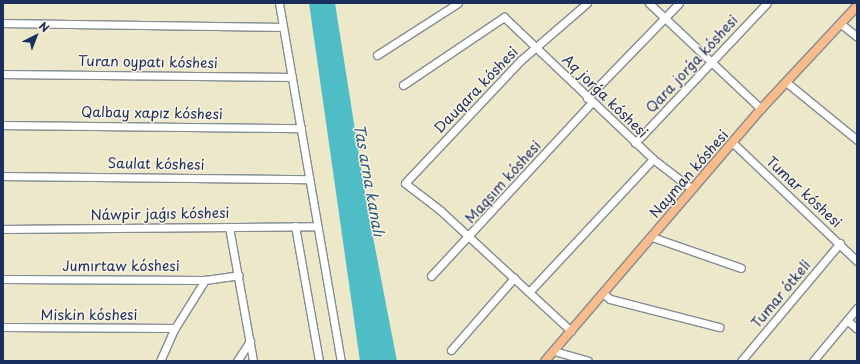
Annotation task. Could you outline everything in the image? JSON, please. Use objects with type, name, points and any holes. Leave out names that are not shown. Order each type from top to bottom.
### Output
[{"type":"main road","name":"Nayman kóshesi","points":[[545,361],[762,109],[857,6]]},
{"type":"street","points":[[279,3],[340,361]]},
{"type":"street","points":[[377,55],[458,3]]},
{"type":"street","name":"Dauqara kóshesi","points":[[470,238],[405,183],[521,60],[537,49],[587,3]]},
{"type":"street","points":[[649,3],[762,109]]},
{"type":"street","name":"Maqsım kóshesi","points":[[431,276],[470,238],[589,100],[679,3]]},
{"type":"street","name":"Qara jorǵa kóshesi","points":[[635,143],[767,3]]},
{"type":"street","points":[[853,3],[857,6]]},
{"type":"street","name":"Aq jorǵa kóshesi","points":[[403,85],[504,17],[635,143],[692,189]]},
{"type":"street","points":[[3,23],[283,27]]},
{"type":"street","points":[[840,23],[857,37]]},
{"type":"street","name":"Turan oypatı kóshesi","points":[[3,74],[292,77]]},
{"type":"street","points":[[786,82],[857,140]]},
{"type":"street","name":"Qalbay xapız kóshesi","points":[[3,125],[301,128]]},
{"type":"street","name":"Tumar kóshesi","points":[[733,143],[840,243],[857,261]]},
{"type":"street","points":[[530,291],[653,159]]},
{"type":"street","name":"Saulat kóshesi","points":[[3,176],[310,179]]},
{"type":"street","points":[[295,226],[319,361]]},
{"type":"street","name":"Náwpir jaǵıs kóshesi","points":[[3,229],[317,226]]},
{"type":"street","points":[[229,227],[253,361]]},
{"type":"street","points":[[652,237],[741,268]]},
{"type":"street","points":[[470,238],[530,291],[571,331]]},
{"type":"street","name":"Tumar ótkeli","points":[[741,361],[840,243]]},
{"type":"street","name":"Jumırtaw kóshesi","points":[[3,279],[205,280],[238,275]]},
{"type":"street","points":[[451,350],[514,278]]},
{"type":"street","points":[[160,361],[175,328],[205,280]]},
{"type":"street","points":[[604,293],[610,299],[719,327]]},
{"type":"street","points":[[813,361],[857,308]]},
{"type":"street","points":[[847,320],[857,329]]},
{"type":"street","name":"Miskin kóshesi","points":[[3,327],[175,328]]},
{"type":"street","points":[[237,361],[250,341]]},
{"type":"street","points":[[554,351],[588,361]]},
{"type":"water","points":[[309,3],[335,3],[367,206],[397,361],[360,361]]},
{"type":"water label","name":"Tas arna kanalı","points":[[370,180]]}]
